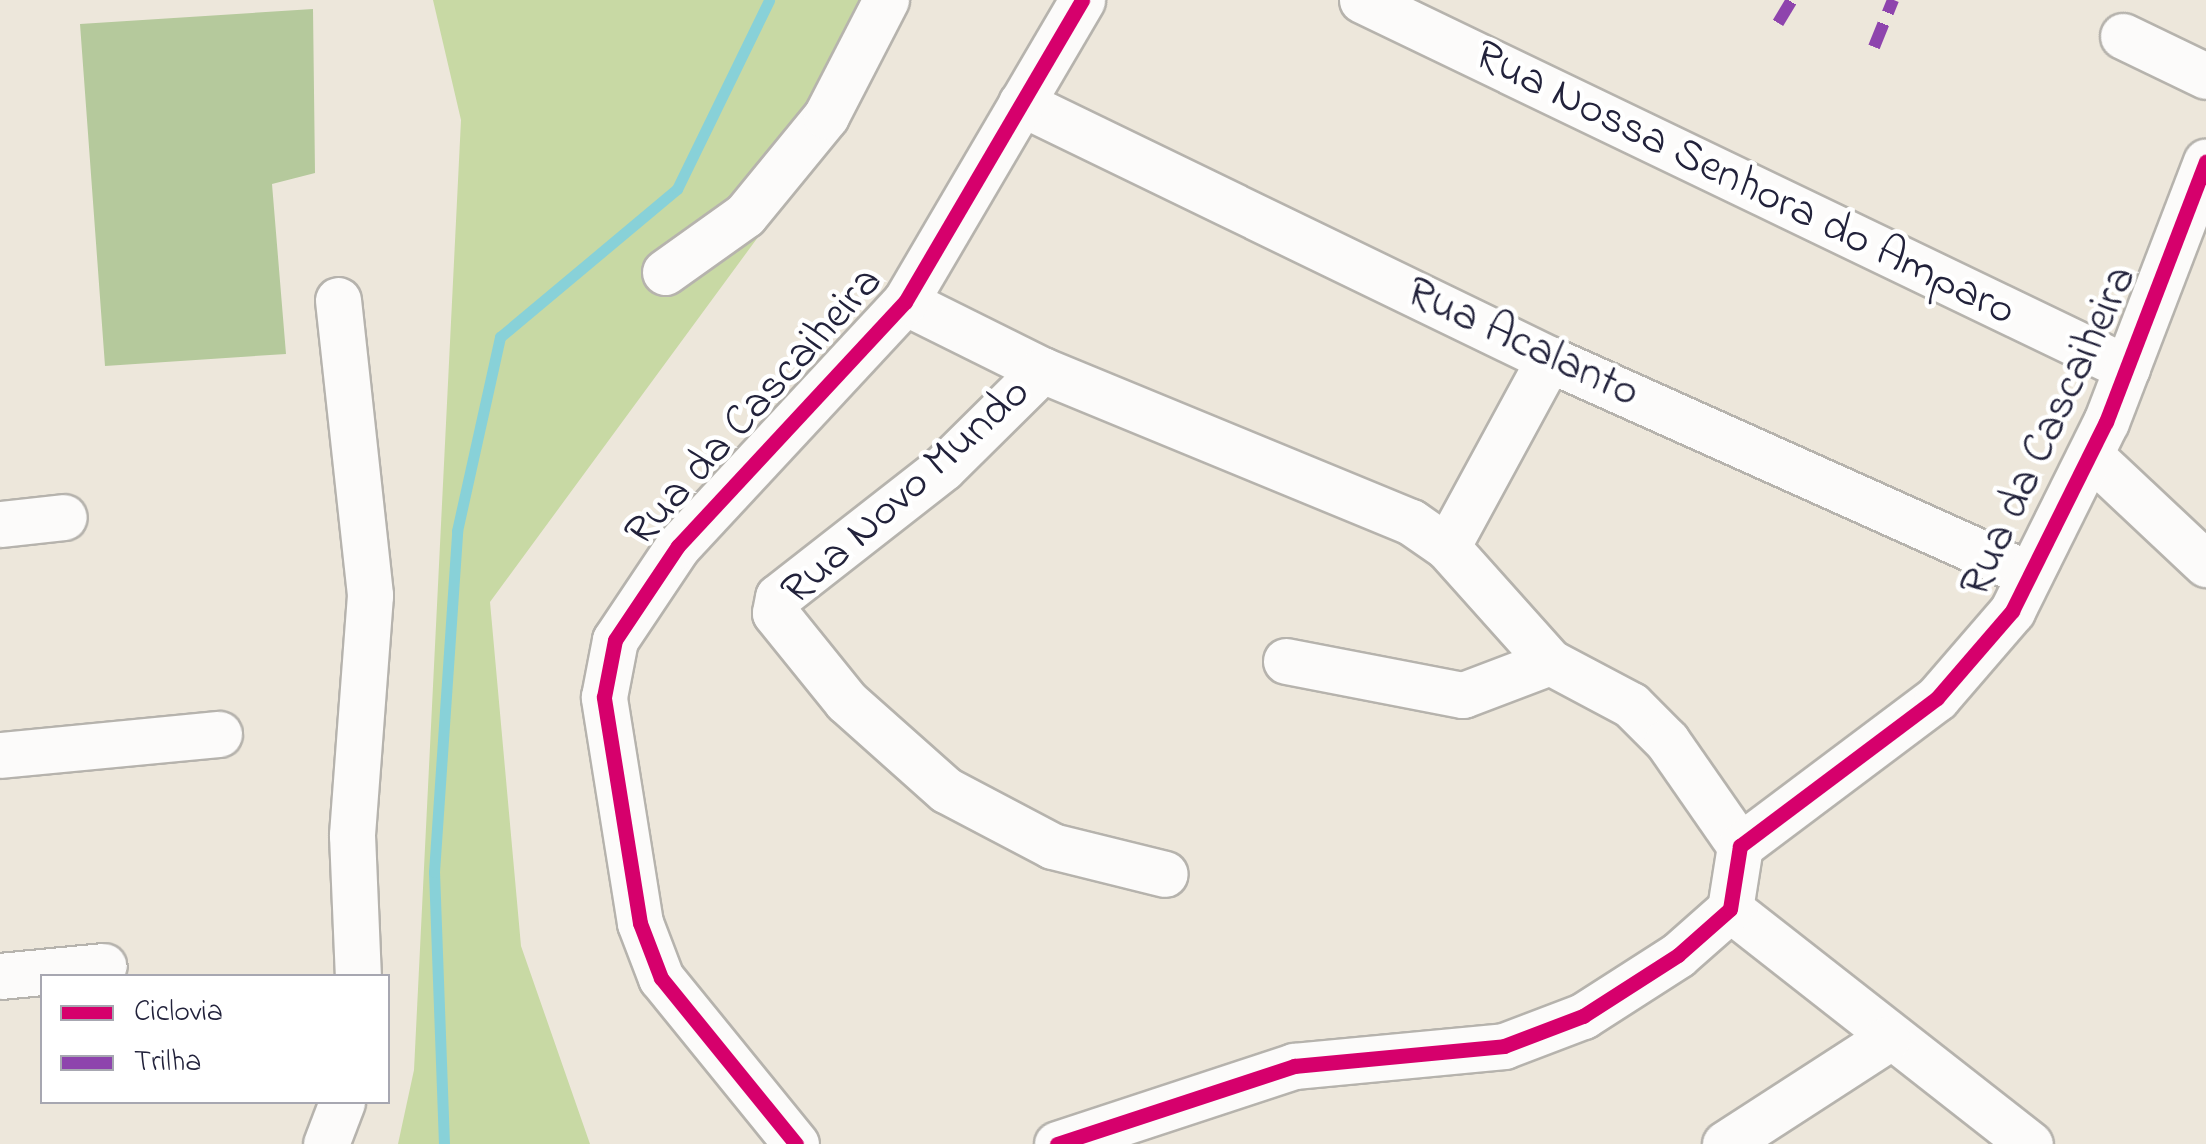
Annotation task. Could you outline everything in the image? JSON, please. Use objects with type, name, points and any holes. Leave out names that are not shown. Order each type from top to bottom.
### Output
[{"type":"street","points":[[665,272],[745,215],[826,116],[886,0]]},
{"type":"street","name":"Rua da Cascaiheira","points":[[796,1144],[661,978],[640,923],[604,697],[615,640],[641,594],[904,302],[1082,0]]},
{"type":"street","name":"Rua Nossa Senhora do Amparo","points":[[1362,0],[2127,368]]},
{"type":"street","points":[[2123,36],[2206,76]]},
{"type":"street","name":"Rua Acalanto","points":[[1020,103],[1549,359],[2028,574]]},
{"type":"street","name":"Rua da Cascaiheira","points":[[1740,846],[1937,698],[2012,611],[2091,456],[2127,368],[2194,254],[2206,162]]},
{"type":"street","points":[[338,300],[370,595],[352,835],[358,974]]},
{"type":"street","points":[[904,302],[1042,370],[1369,501],[1447,547],[1550,662],[1631,705],[1668,740],[1740,846],[1730,909],[1583,1016],[1504,1046],[1294,1066],[1057,1144]]},
{"type":"street","points":[[1447,547],[1549,359]]},
{"type":"street","name":"Rua Novo Mundo","points":[[1042,370],[943,468],[778,597],[774,613],[846,700],[946,790],[1052,846],[1165,874]]},
{"type":"street","points":[[2091,456],[2206,564]]},
{"type":"street","points":[[0,524],[64,518]]},
{"type":"street","points":[[1286,661],[1464,695],[1550,662]]},
{"type":"street","points":[[0,755],[219,734]]},
{"type":"street","points":[[1730,909],[1887,1038],[2030,1144]]},
{"type":"street","points":[[0,976],[104,966]]},
{"type":"street","points":[[1725,1144],[1887,1038]]},
{"type":"street","points":[[326,1144],[341,1104]]},
{"type":"green space","points":[[433,0],[909,0],[855,105],[490,602],[521,946],[590,1144],[398,1144],[414,1070],[461,120]]},
{"type":"green space","points":[[313,9],[315,173],[272,184],[286,354],[105,366],[80,24]]},
{"type":"waterway","points":[[444,1144],[434,872],[457,531],[500,337],[677,189],[769,0]]},
{"type":"marked path","points":[[1778,23],[1792,0]]},
{"type":"marked path","points":[[1874,47],[1893,0]]},
{"type":"cycle path","points":[[796,1144],[661,978],[640,923],[604,697],[615,640],[678,546],[905,302],[1082,0]]},
{"type":"cycle path","points":[[1057,1144],[1294,1066],[1504,1046],[1583,1016],[1678,955],[1730,909],[1740,846],[1937,698],[2012,611],[2106,422],[2206,162]]}]
